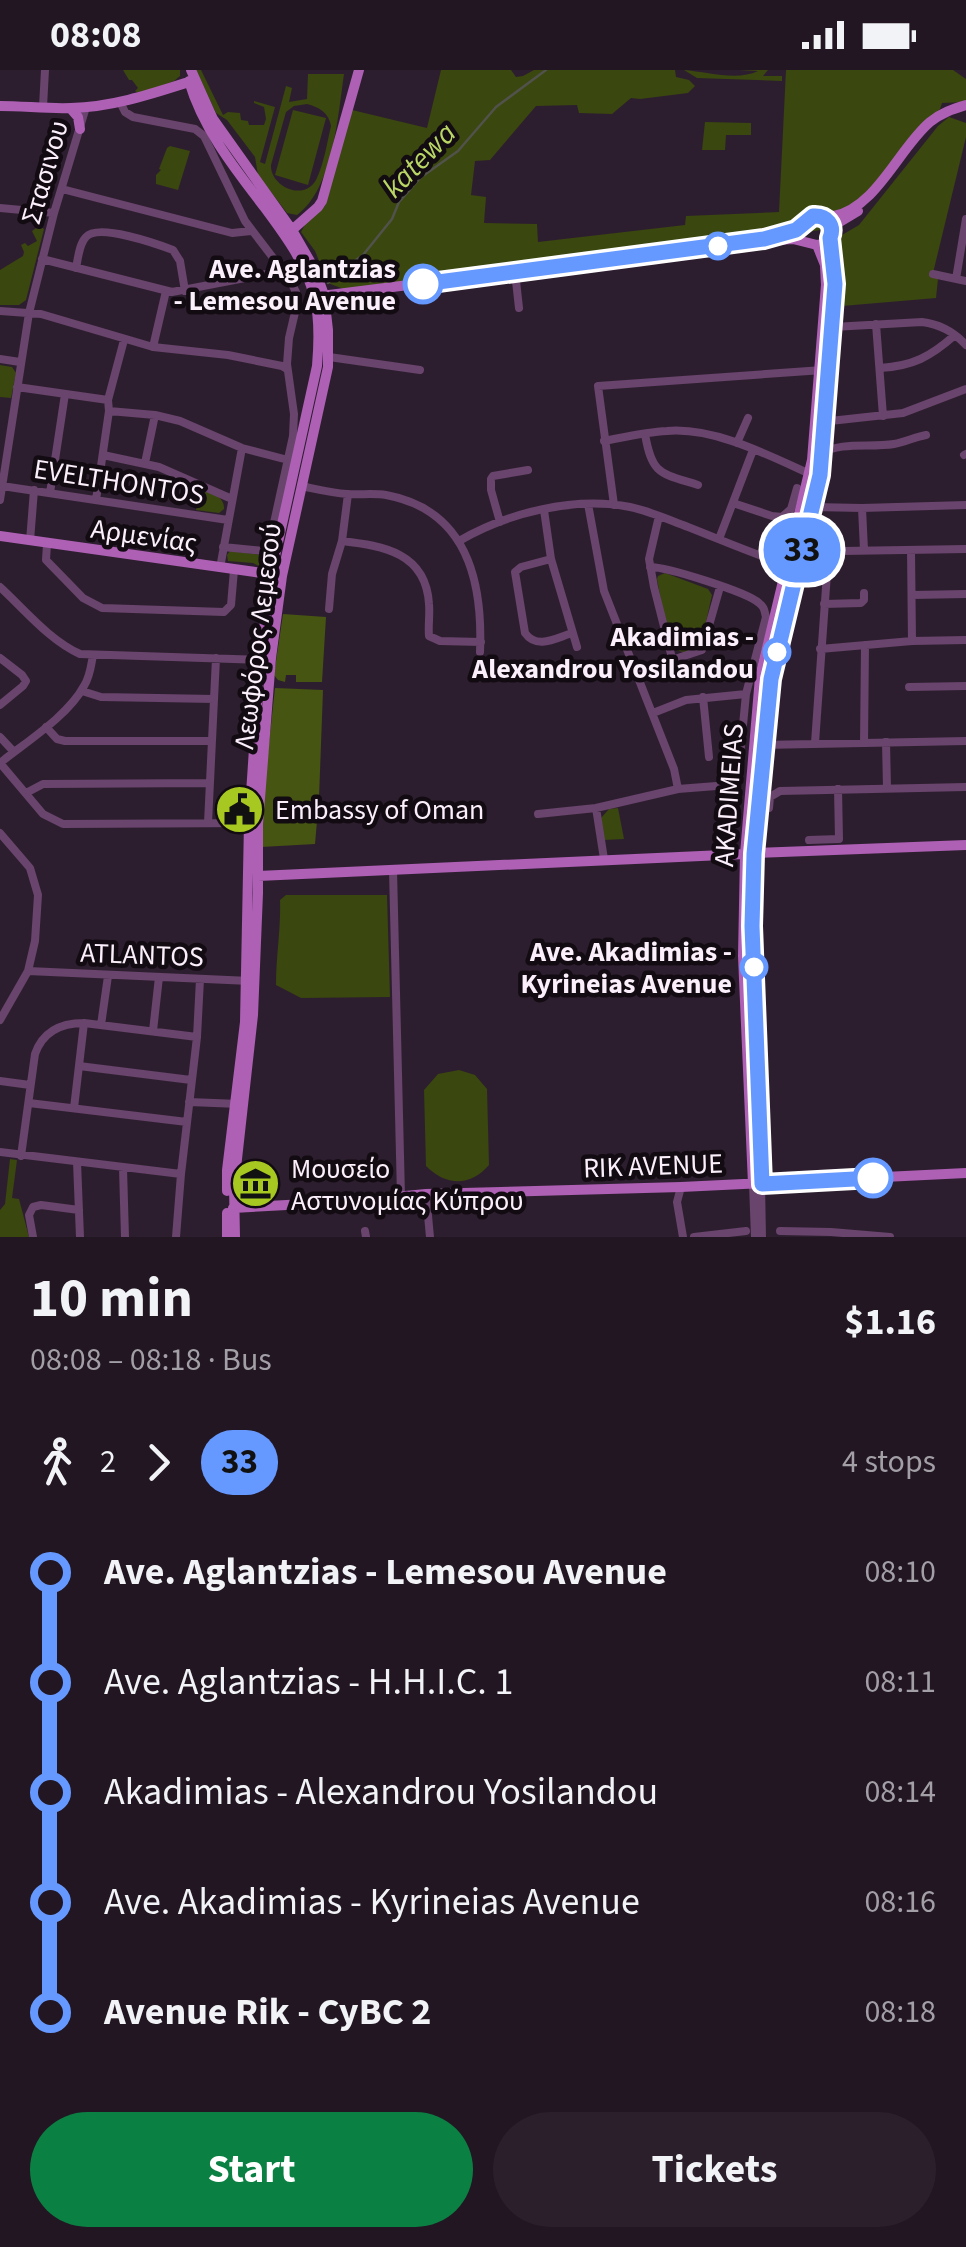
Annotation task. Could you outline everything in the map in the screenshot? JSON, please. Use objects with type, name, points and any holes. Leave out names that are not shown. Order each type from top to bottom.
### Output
[{"type":"main road","points":[[292,230],[322,201],[358,70]]},
{"type":"main road","points":[[0,106],[70,108],[125,102],[192,79]]},
{"type":"main road","points":[[86,107],[100,110],[122,106],[192,79]]},
{"type":"main road","name":"Λεωφόρος Λεμεσού","points":[[192,79],[221,132],[292,230],[315,270],[329,357],[301,486],[276,575],[253,823],[258,876],[251,981],[227,1237]]},
{"type":"main road","name":"Λεωφόρος Λεμεσού","points":[[192,79],[205,120],[218,144],[294,250],[319,296],[319,349],[313,388],[260,660],[251,981]]},
{"type":"main road","points":[[70,108],[78,117],[80,130]]},
{"type":"main road","points":[[319,296],[764,239],[796,230],[810,217],[836,215],[866,197],[922,129],[935,118],[964,110]]},
{"type":"main road","points":[[764,239],[824,243],[838,223],[867,204],[937,123],[964,110]]},
{"type":"main road","points":[[822,216],[830,223],[831,235]]},
{"type":"main road","points":[[803,226],[803,236],[812,243]]},
{"type":"main road","name":"AKADIMEIAS","points":[[824,370],[833,326],[831,235]]},
{"type":"main road","name":"AKADIMEIAS","points":[[758,1184],[749,854],[759,744],[760,677],[823,452],[825,265],[812,243]]},
{"type":"main road","name":"AKADIMEIAS","points":[[808,506],[812,460],[821,422]]},
{"type":"main road","name":"Αρμενίας","points":[[0,536],[276,575]]},
{"type":"main road","points":[[258,876],[966,845]]},
{"type":"main road","name":"Λεωφόρος Λεμεσού","points":[[235,1237],[227,1170],[239,1104]]},
{"type":"main road","name":"RIK AVENUE","points":[[230,1205],[393,1194],[681,1188],[966,1172]]},
{"type":"main road","points":[[234,1181],[244,1198],[257,1204],[240,1217],[235,1237]]},
{"type":"street","points":[[43,108],[45,70]]},
{"type":"street","points":[[122,106],[133,117],[186,127],[204,136],[240,213],[294,287],[296,308],[287,369],[294,422],[267,547],[257,552],[224,546]]},
{"type":"street","name":"Στασινου","points":[[0,500],[28,313],[86,107]]},
{"type":"street","points":[[62,189],[232,233],[251,231]]},
{"type":"street","points":[[0,208],[54,213]]},
{"type":"street","points":[[933,274],[961,280],[966,219]]},
{"type":"street","points":[[76,268],[84,238],[107,232],[173,250],[180,260],[185,291]]},
{"type":"street","points":[[42,259],[166,292],[282,271]]},
{"type":"street","points":[[515,272],[519,308]]},
{"type":"street","points":[[153,347],[166,292]]},
{"type":"street","points":[[0,311],[59,319],[153,347],[244,358],[287,369]]},
{"type":"street","points":[[833,326],[922,322],[942,327],[966,345]]},
{"type":"street","points":[[876,324],[883,416]]},
{"type":"street","points":[[880,368],[928,356],[955,335]]},
{"type":"street","points":[[96,500],[108,400],[124,340]]},
{"type":"street","points":[[329,357],[420,370]]},
{"type":"street","points":[[0,359],[20,362]]},
{"type":"street","points":[[614,505],[598,386],[824,370]]},
{"type":"street","points":[[290,385],[313,388]]},
{"type":"street","points":[[17,387],[108,400]]},
{"type":"street","points":[[821,422],[883,416],[918,408],[966,389]]},
{"type":"street","points":[[50,493],[65,394]]},
{"type":"street","points":[[109,411],[156,416],[201,428],[242,448],[288,460]]},
{"type":"street","points":[[144,463],[156,416]]},
{"type":"street","points":[[736,444],[748,418]]},
{"type":"street","points":[[604,441],[667,430],[700,432],[810,474]]},
{"type":"street","points":[[644,434],[656,468],[698,485]]},
{"type":"street","points":[[812,460],[823,452],[849,446],[893,444],[926,435]]},
{"type":"street","points":[[220,568],[242,448]]},
{"type":"street","points":[[719,539],[753,450]]},
{"type":"street","points":[[103,454],[178,474],[232,499]]},
{"type":"street","points":[[500,522],[491,479],[528,470]]},
{"type":"street","name":"EVELTHONTOS","points":[[2,486],[228,520]]},
{"type":"street","points":[[301,486],[348,494],[383,494],[434,515],[459,541],[471,566],[482,617],[480,652]]},
{"type":"street","points":[[733,503],[782,516],[791,509],[797,488]]},
{"type":"street","points":[[30,541],[34,490]]},
{"type":"street","points":[[329,609],[348,494]]},
{"type":"street","points":[[588,504],[604,591],[653,713],[678,789]]},
{"type":"street","points":[[459,541],[500,522],[544,510],[614,505],[659,516],[773,560],[791,563]]},
{"type":"street","points":[[808,506],[966,505]]},
{"type":"street","points":[[862,508],[864,550]]},
{"type":"street","points":[[544,510],[552,559],[577,647]]},
{"type":"street","points":[[659,516],[650,566],[672,658]]},
{"type":"street","points":[[342,541],[384,547],[416,568],[427,590],[429,636],[452,642],[481,642]]},
{"type":"street","points":[[47,544],[46,560],[83,598],[102,608],[224,612],[231,606],[234,570]]},
{"type":"street","points":[[815,743],[828,559],[837,552],[864,550],[966,549]]},
{"type":"street","points":[[911,550],[912,641]]},
{"type":"street","points":[[552,559],[515,572],[525,633],[539,643],[572,633]]},
{"type":"street","points":[[538,814],[596,808],[678,789],[729,785],[736,780],[746,694],[766,618],[763,606],[720,587],[650,566]]},
{"type":"street","points":[[0,587],[72,651],[260,660]]},
{"type":"street","points":[[636,672],[702,650],[720,587]]},
{"type":"street","points":[[824,604],[861,604],[864,593]]},
{"type":"street","points":[[912,595],[966,594]]},
{"type":"street","points":[[820,649],[966,640]]},
{"type":"street","points":[[864,743],[865,645]]},
{"type":"street","points":[[93,655],[82,691],[46,727],[0,763],[43,814],[63,824],[253,823]]},
{"type":"street","points":[[0,658],[26,680],[0,706]]},
{"type":"street","points":[[208,823],[216,658]]},
{"type":"street","points":[[909,688],[966,686]]},
{"type":"street","points":[[82,691],[101,697],[214,699]]},
{"type":"street","points":[[653,713],[703,697],[746,694]]},
{"type":"street","points":[[703,697],[710,757]]},
{"type":"street","points":[[46,727],[57,739],[65,741],[212,741]]},
{"type":"street","points":[[0,737],[14,752]]},
{"type":"street","points":[[759,744],[966,740]]},
{"type":"street","points":[[886,742],[887,788]]},
{"type":"street","points":[[26,793],[43,784],[210,783]]},
{"type":"street","points":[[769,808],[770,797],[780,790],[966,786]]},
{"type":"street","points":[[809,840],[839,838],[838,789]]},
{"type":"street","points":[[596,808],[604,859]]},
{"type":"street","points":[[0,834],[30,868],[38,895],[35,941],[28,971],[0,1020]]},
{"type":"street","points":[[393,870],[401,1196]]},
{"type":"street","name":"ATLANTOS","points":[[28,971],[251,981]]},
{"type":"street","points":[[100,1025],[108,976]]},
{"type":"street","points":[[153,1031],[158,977]]},
{"type":"street","points":[[176,1237],[200,979]]},
{"type":"street","points":[[74,1108],[84,1023]]},
{"type":"street","points":[[22,1156],[35,1054],[45,1036],[67,1024],[84,1023],[197,1036]]},
{"type":"street","points":[[79,1066],[191,1080]]},
{"type":"street","points":[[0,1081],[30,1085]]},
{"type":"street","points":[[189,1102],[239,1104]]},
{"type":"street","points":[[28,1103],[187,1122]]},
{"type":"street","points":[[0,1152],[181,1174]]},
{"type":"street","points":[[77,1162],[80,1237]]},
{"type":"street","points":[[123,1168],[126,1237]]},
{"type":"street","name":"AKADIMEIAS","points":[[758,1184],[759,1237]]},
{"type":"street","points":[[681,1188],[677,1202],[684,1237]]},
{"type":"street","points":[[426,1194],[430,1237]]},
{"type":"street","points":[[33,1237],[29,1215],[34,1207],[79,1210]]},
{"type":"street","points":[[694,1237],[746,1231]]},
{"type":"street","points":[[780,1231],[890,1237]]},
{"type":"green space","points":[[123,70],[180,70],[180,76],[140,94]]},
{"type":"green space","points":[[196,70],[201,70],[223,115],[240,113],[241,120],[249,125],[264,125],[264,107],[254,101],[275,107],[260,162],[265,164],[286,86],[292,88],[289,102],[307,99],[308,74],[344,74],[326,170],[319,188],[297,215],[287,213],[258,175],[255,157],[227,120],[216,113]],"holes":[[[307,104],[326,114],[331,126],[316,180],[304,190],[289,189],[276,179],[271,165],[286,112]]]},
{"type":"green space","points":[[441,70],[511,70],[516,77],[534,70],[675,70],[676,77],[695,86],[688,93],[631,98],[612,114],[579,113],[577,105],[536,106],[490,160],[475,161],[471,195],[486,197],[484,223],[537,224],[538,242],[685,225],[686,216],[779,212],[786,70],[953,70],[966,79],[966,102],[942,103],[839,227],[770,238],[438,271],[424,279],[354,293],[328,283],[315,251],[301,232],[307,221],[325,206],[352,110],[427,128]]},
{"type":"green space","points":[[684,70],[732,76],[758,71],[739,70],[768,70],[763,76],[782,76],[782,81],[697,78]]},
{"type":"green space","points":[[293,110],[326,118],[308,185],[275,175]]},
{"type":"green space","points":[[949,117],[966,123],[966,137],[933,273],[938,279],[936,298],[842,306],[842,235],[859,225]]},
{"type":"green space","points":[[705,122],[751,123],[751,135],[726,135],[725,150],[702,150]]},
{"type":"green space","points":[[170,146],[190,151],[178,190],[156,184],[156,175]]},
{"type":"green space","points":[[39,226],[44,229],[26,300],[19,305],[0,305],[0,270],[23,256],[21,245],[37,241],[32,231]]},
{"type":"green space","points":[[0,365],[12,367],[16,373],[11,398],[0,397]]},
{"type":"green space","points":[[200,488],[219,498],[224,509],[219,513],[196,510]]},
{"type":"green space","points":[[230,551],[262,555],[272,551],[270,563],[263,568],[228,561]]},
{"type":"green space","points":[[665,573],[708,589],[712,595],[701,644],[690,651],[676,650],[663,611],[657,579]]},
{"type":"green space","points":[[283,614],[326,617],[322,682],[296,682],[296,675],[286,675],[285,682],[274,675]]},
{"type":"green space","points":[[275,688],[323,690],[315,844],[261,847]]},
{"type":"green space","points":[[618,808],[624,839],[604,840],[601,818],[609,809]]},
{"type":"green space","points":[[286,895],[387,895],[390,997],[301,998],[276,985],[280,900]]},
{"type":"green space","points":[[459,1070],[475,1075],[487,1089],[489,1165],[474,1177],[458,1181],[442,1177],[426,1166],[424,1090],[438,1074]]},
{"type":"green space","points":[[10,1159],[17,1160],[12,1198],[19,1199],[29,1237],[0,1237],[0,1210],[5,1204]]},
{"type":"waterway","name":"katewa","points":[[328,283],[363,255],[420,178],[458,151],[496,107],[546,70]]},
{"type":"bus line","name":"33","points":[[423,284],[764,239],[796,230],[813,216],[822,216],[830,223],[835,284],[820,475],[768,694],[754,854],[752,926],[762,1184],[873,1178]]},
{"type":"place","name":"Ave. Aglantzias - Lemesou Avenue","points":[[423,284]]},
{"type":"place","name":"Akadimias - Alexandrou Yosilandou","points":[[777,652]]},
{"type":"place","name":"Embassy of Oman","points":[[240,809]]},
{"type":"place","name":"Ave. Akadimias - Kyrineias Avenue","points":[[754,967]]},
{"type":"place","name":"Μουσείο Αστυνομίας Κύπρου","points":[[256,1184]]}]
